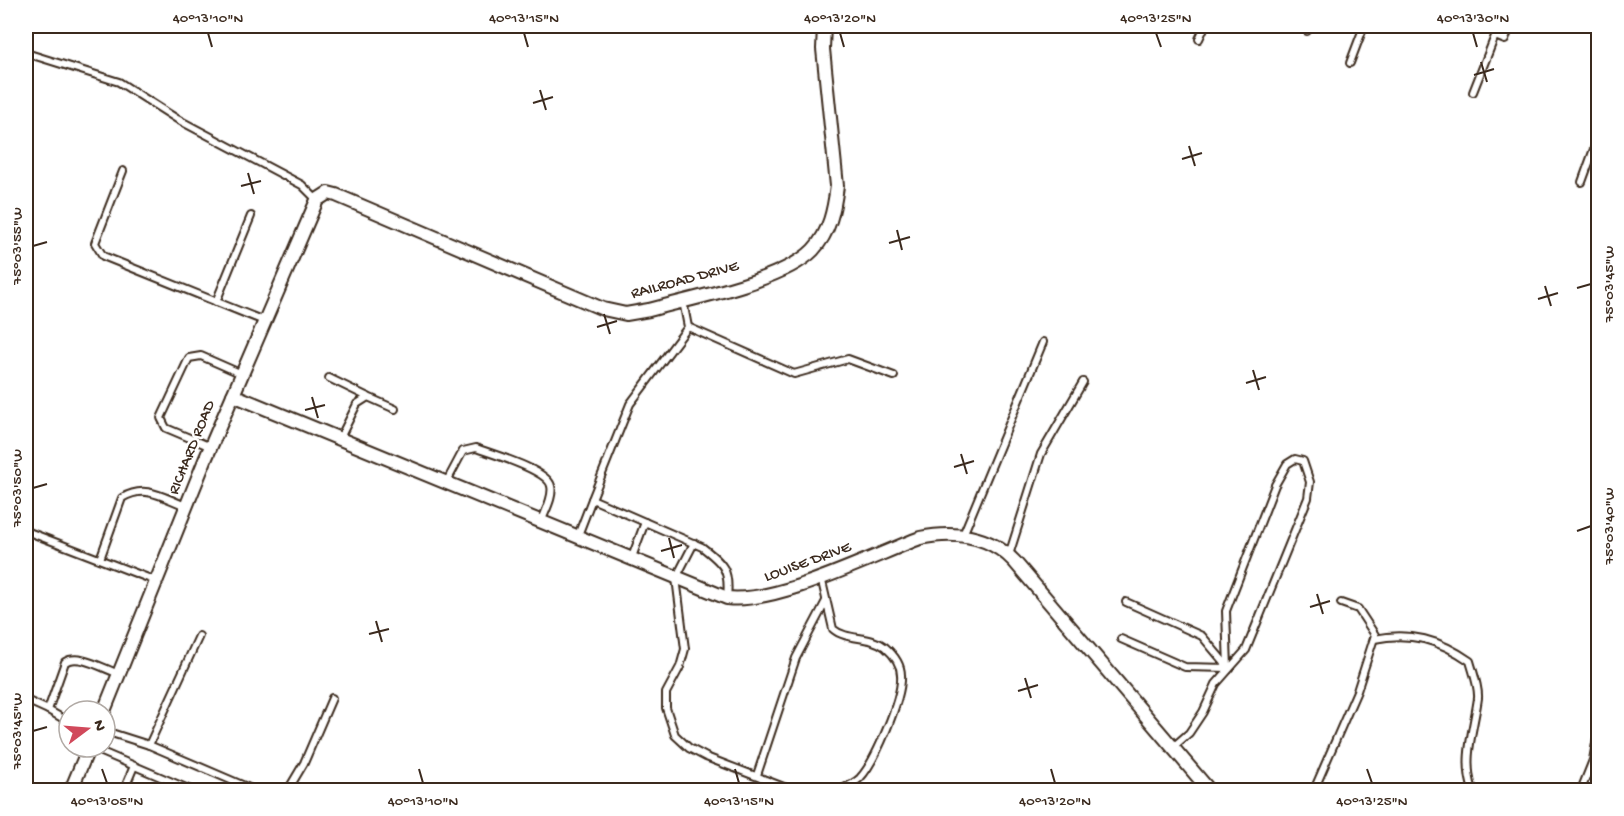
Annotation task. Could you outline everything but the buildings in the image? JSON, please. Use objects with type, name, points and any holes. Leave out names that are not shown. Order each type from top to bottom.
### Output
[{"type":"street","name":"RAILROAD DRIVE","points":[[317,200],[328,193],[336,195],[603,309],[626,314],[784,271],[814,249],[829,225],[837,186],[823,49],[824,26]]},
{"type":"street","name":"RICHARD ROAD","points":[[109,699],[211,447],[317,200]]},
{"type":"street","name":"LOUISE DRIVE","points":[[233,395],[340,438],[540,524],[727,598],[769,596],[920,538],[938,534],[963,535],[978,539],[1008,555],[1209,790]]},
{"type":"street","points":[[71,790],[84,759]]},
{"type":"lane","points":[[1199,39],[1204,26]]},
{"type":"lane","points":[[1350,63],[1364,26]]},
{"type":"lane","points":[[1473,92],[1495,36],[1504,40],[1510,26]]},
{"type":"lane","points":[[26,53],[119,82],[177,119],[302,185],[317,200]]},
{"type":"lane","points":[[1582,182],[1599,138]]},
{"type":"lane","points":[[123,171],[95,243],[104,256],[265,322]]},
{"type":"lane","points":[[216,302],[251,216]]},
{"type":"lane","points":[[577,538],[630,404],[688,327],[683,300]]},
{"type":"lane","points":[[688,327],[794,374],[848,359],[894,376]]},
{"type":"lane","points":[[963,535],[1043,342]]},
{"type":"lane","points":[[211,447],[166,428],[161,418],[189,358],[201,356],[242,374]]},
{"type":"lane","points":[[329,378],[395,408]]},
{"type":"lane","points":[[1008,555],[1041,454],[1083,382]]},
{"type":"lane","points":[[340,438],[357,404],[368,397]]},
{"type":"lane","points":[[446,483],[463,451],[476,448],[544,475],[551,485],[552,493],[540,524]]},
{"type":"lane","points":[[1173,747],[1189,732],[1228,668],[1246,650],[1308,498],[1310,482],[1303,461],[1295,459],[1287,464],[1275,485],[1226,611],[1228,668]]},
{"type":"lane","points":[[100,559],[122,498],[134,491],[142,490],[187,507]]},
{"type":"lane","points":[[592,499],[694,543],[717,559],[728,573],[727,598]]},
{"type":"lane","points":[[631,560],[645,522]]},
{"type":"lane","points":[[26,531],[156,581]]},
{"type":"lane","points":[[694,543],[676,579],[685,649],[680,667],[666,693],[666,708],[675,735],[689,748],[706,757],[789,789],[803,790]]},
{"type":"lane","points":[[821,576],[833,629],[840,635],[862,638],[884,646],[897,660],[902,674],[899,694],[890,720],[869,762],[860,778],[840,790]]},
{"type":"lane","points":[[757,775],[796,658],[825,601]]},
{"type":"lane","points":[[1126,602],[1202,636],[1228,668]]},
{"type":"lane","points":[[1314,790],[1357,691],[1376,635],[1358,609],[1341,603]]},
{"type":"lane","points":[[1374,639],[1412,635],[1451,648],[1470,661],[1479,695],[1472,721],[1468,777],[1473,790]]},
{"type":"lane","points":[[149,745],[199,636]]},
{"type":"lane","points":[[1121,639],[1185,667],[1228,668]]},
{"type":"lane","points":[[48,710],[65,662],[71,658],[118,674]]},
{"type":"lane","points":[[288,790],[304,763],[332,698]]},
{"type":"lane","points":[[26,700],[57,715]]},
{"type":"lane","points":[[1581,790],[1593,760],[1599,732]]},
{"type":"lane","points":[[117,735],[149,745],[254,790]]},
{"type":"lane","points":[[117,759],[191,790]]},
{"type":"lane","points":[[124,790],[134,766]]}]
